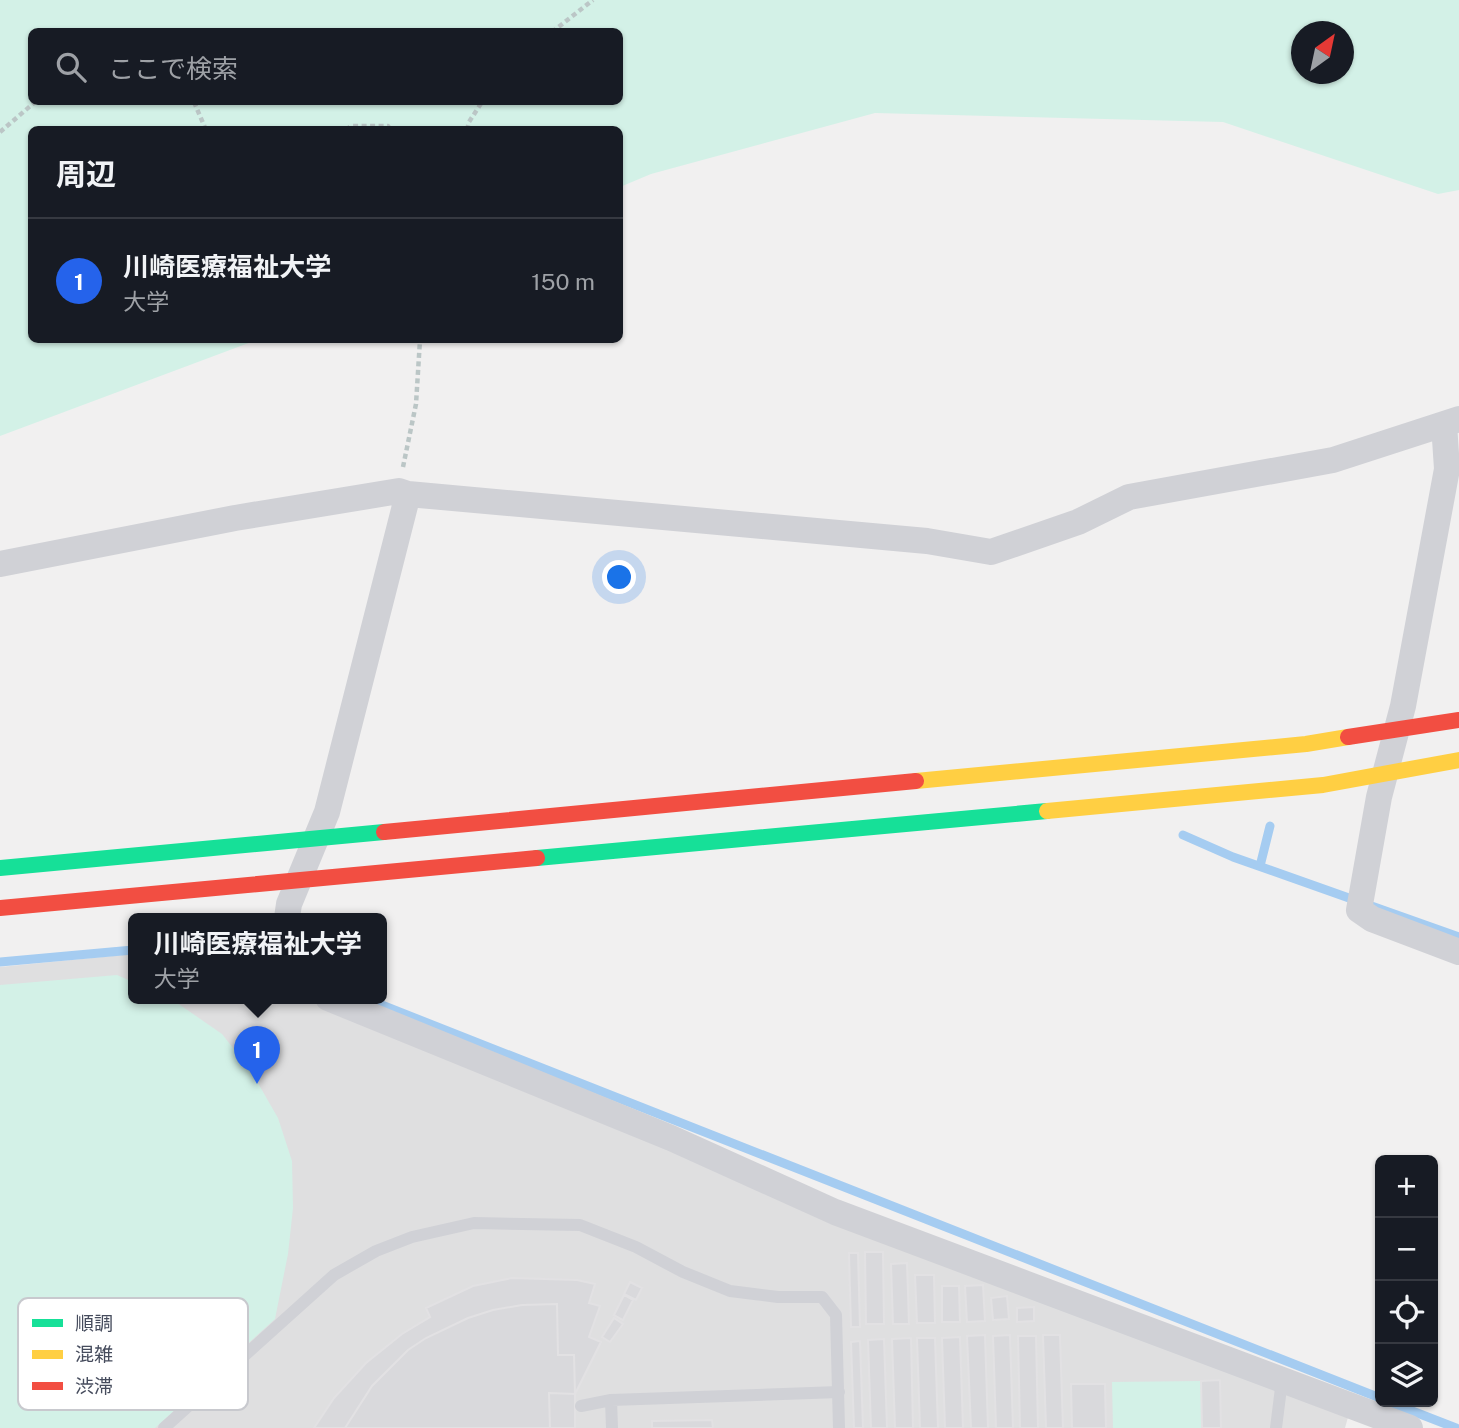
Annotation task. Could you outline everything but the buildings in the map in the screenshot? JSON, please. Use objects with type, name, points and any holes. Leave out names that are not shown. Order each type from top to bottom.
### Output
[{"type":"street","points":[[0,564],[235,518],[404,493],[927,541],[991,552],[1078,522],[1129,497],[1333,460],[1451,421],[1447,469],[1398,730],[1385,774],[1360,900],[1372,919],[1459,952]]},
{"type":"street","points":[[288,913],[330,799],[404,493]]},
{"type":"street","points":[[0,868],[1292,745],[1459,720]]},
{"type":"street","points":[[0,908],[1323,785],[1459,761]]},
{"type":"street","points":[[343,1004],[671,1138],[835,1212],[1410,1428]]},
{"type":"lane","points":[[248,1352],[334,1275],[376,1251],[412,1237],[474,1223],[580,1225],[636,1247],[683,1272],[730,1291],[778,1297],[822,1297],[836,1315],[839,1428]]},
{"type":"lane","points":[[1276,1428],[1282,1380]]},
{"type":"lane","points":[[580,1406],[611,1400],[838,1392]]},
{"type":"lane","points":[[611,1400],[612,1428]]},
{"type":"lane","points":[[164,1428],[184,1410]]},
{"type":"path","points":[[557,28],[593,0]]},
{"type":"path","points":[[0,132],[32,105]]},
{"type":"path","points":[[195,105],[204,126]]},
{"type":"path","points":[[468,126],[480,105]]},
{"type":"path","points":[[351,126],[388,126]]},
{"type":"path","points":[[404,493],[406,447],[416,404],[420,343]]},
{"type":"shaded area","points":[[128,954],[128,1004],[325,1004],[761,1188],[1350,1410],[1345,1428],[0,1428],[0,967]]},
{"type":"green space","points":[[0,0],[1459,0],[1459,190],[1438,194],[1223,122],[875,113],[651,174],[623,186],[623,126],[28,126],[28,343],[249,343],[0,436]]},
{"type":"green space","points":[[117,975],[128,980],[128,1004],[179,1004],[222,1034],[251,1071],[278,1118],[292,1161],[293,1208],[288,1254],[275,1319],[248,1344],[248,1298],[18,1298],[18,1410],[175,1410],[155,1428],[0,1428],[0,985]]},
{"type":"green space","points":[[1201,1381],[1202,1428],[1113,1428],[1112,1382]]},
{"type":"waterway","points":[[1260,866],[1270,826]]},
{"type":"waterway","points":[[1183,835],[1233,857],[1459,937]]},
{"type":"waterway","points":[[0,962],[128,950]]},
{"type":"waterway","points":[[379,1004],[1375,1396]]},
{"type":"waterway","points":[[1402,1407],[1456,1428]]},
{"type":"traffic: fast","points":[[537,858],[1047,811]]},
{"type":"traffic: fast","points":[[0,868],[384,832]]},
{"type":"traffic: slow","points":[[916,781],[1306,744],[1348,737]]},
{"type":"traffic: slow","points":[[1047,811],[1323,785],[1459,760]]},
{"type":"traffic: jam","points":[[1348,737],[1459,720]]},
{"type":"traffic: jam","points":[[384,832],[916,781]]},
{"type":"traffic: jam","points":[[0,908],[537,858]]},
{"type":"place","name":"川崎医療福祉大学","points":[[257,1084]]}]
